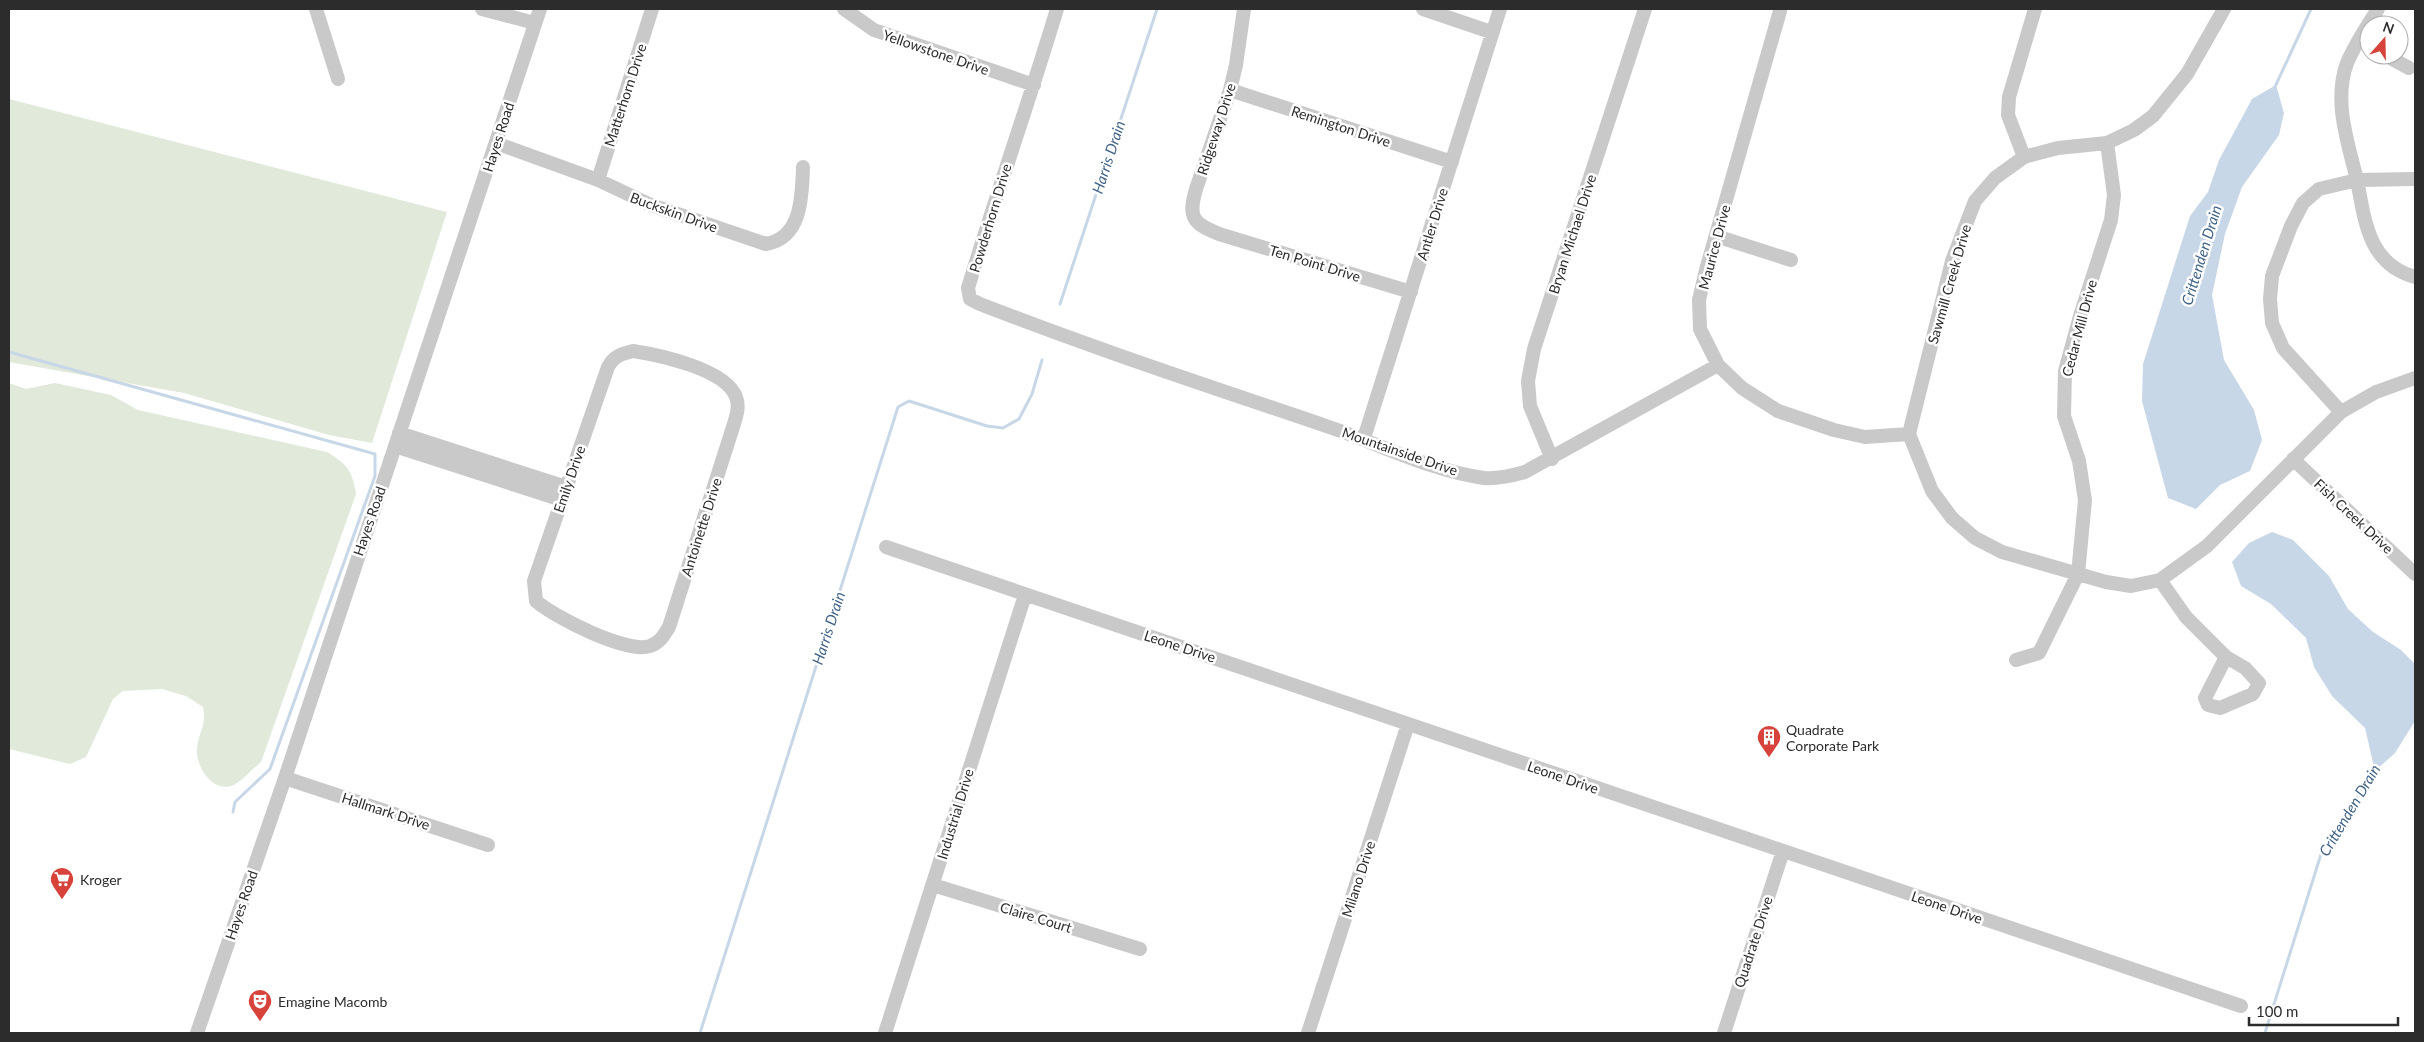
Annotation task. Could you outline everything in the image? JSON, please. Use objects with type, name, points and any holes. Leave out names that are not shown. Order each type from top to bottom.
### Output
[{"type":"street","points":[[316,9],[338,79]]},
{"type":"street","points":[[482,9],[535,23]]},
{"type":"street","name":"Hayes Road","points":[[197,1033],[285,778],[540,9]]},
{"type":"street","name":"Matterhorn Drive","points":[[598,180],[652,9]]},
{"type":"street","name":"Yellowstone Drive","points":[[844,9],[874,30],[1034,85]]},
{"type":"street","name":"Powderhorn Drive","points":[[1057,9],[1034,85],[997,192],[968,288],[970,299],[1096,348]]},
{"type":"street","name":"Ridgeway Drive","points":[[1219,234],[1200,226],[1192,215],[1192,205],[1230,90],[1236,66],[1244,9]]},
{"type":"street","points":[[1423,9],[1491,32]]},
{"type":"street","name":"Antler Drive","points":[[1364,438],[1452,162],[1491,32],[1500,9]]},
{"type":"street","name":"Bryan Michael Drive","points":[[1552,459],[1530,406],[1528,382],[1534,349],[1645,9]]},
{"type":"street","points":[[2024,157],[2008,114],[2009,97],[2035,9]]},
{"type":"street","name":"Sawmill Creek Drive","points":[[1908,434],[1952,261],[1966,220],[1975,201],[1983,190],[2005,168],[2024,157],[2058,148],[2107,142],[2134,130],[2153,116],[2187,74],[2224,9]]},
{"type":"street","name":"Maurice Drive","points":[[1781,10],[1699,300],[1700,329],[1718,365],[1742,388],[1778,411],[1834,430],[1864,437],[1908,434]]},
{"type":"street","points":[[2359,49],[2346,65],[2341,100],[2366,224],[2377,253],[2392,266],[2415,277]]},
{"type":"street","points":[[2403,65],[2409,68]]},
{"type":"street","name":"Remington Drive","points":[[1230,90],[1452,162]]},
{"type":"street","name":"Cedar Mill Drive","points":[[2078,574],[2085,500],[2079,461],[2064,416],[2065,372],[2080,316],[2111,220],[2114,195],[2107,142]]},
{"type":"street","name":"Buckskin Drive","points":[[496,143],[598,180],[651,205],[766,244],[785,236],[797,218],[802,195],[803,167]]},
{"type":"street","points":[[2340,412],[2283,348],[2272,323],[2270,299],[2272,276],[2291,226],[2303,203],[2319,189],[2357,180],[2415,179]]},
{"type":"street","name":"Ten Point Drive","points":[[1219,234],[1411,292]]},
{"type":"street","points":[[1716,236],[1791,260]]},
{"type":"street","name":"Mountainside Drive","points":[[1096,348],[1364,438],[1432,465],[1484,478],[1505,478],[1525,472],[1552,459],[1718,365]]},
{"type":"street","name":"Emily Drive","points":[[534,581],[612,359],[633,351],[687,364],[716,376],[736,394],[738,405],[733,427]]},
{"type":"street","points":[[1908,434],[1932,491],[1952,518],[1975,538],[2002,552],[2078,574],[2131,586],[2160,580],[2207,546],[2340,412],[2376,392],[2415,378]]},
{"type":"street","name":"Antoinette Drive","points":[[534,581],[536,601],[561,619],[628,646],[650,646],[658,642],[668,627],[733,427]]},
{"type":"street","points":[[397,440],[564,494]]},
{"type":"street","name":"Fish Creek Drive","points":[[2293,459],[2415,574]]},
{"type":"street","name":"Leone Drive","points":[[886,547],[2241,1006]]},
{"type":"street","points":[[2016,660],[2039,653],[2078,574]]},
{"type":"street","points":[[2160,580],[2186,617],[2226,657]]},
{"type":"street","name":"Industrial Drive","points":[[885,1033],[1024,595]]},
{"type":"street","name":"Milano Drive","points":[[1308,1033],[1408,724]]},
{"type":"street","name":"Hallmark Drive","points":[[285,778],[488,845]]},
{"type":"street","name":"Quadrate Drive","points":[[1724,1033],[1783,852]]},
{"type":"street","name":"Claire Court","points":[[933,885],[1140,949]]},
{"type":"green space","points":[[9,99],[447,212],[372,443],[329,435],[184,393],[9,362]]},
{"type":"green space","points":[[9,383],[26,389],[55,383],[111,395],[138,410],[327,452],[340,461],[351,474],[356,494],[261,762],[235,784],[224,787],[217,785],[206,775],[199,762],[197,748],[203,723],[203,707],[186,696],[162,689],[123,691],[113,699],[86,757],[70,764],[9,749]]},
{"type":"water","points":[[2276,85],[2284,113],[2279,135],[2242,187],[2225,234],[2212,295],[2224,360],[2254,410],[2262,440],[2250,471],[2220,485],[2196,509],[2168,498],[2142,401],[2143,364],[2190,216],[2208,192],[2219,160],[2252,99]]},
{"type":"water","points":[[2272,532],[2293,540],[2329,576],[2348,609],[2373,632],[2401,650],[2415,664],[2415,721],[2395,753],[2375,771],[2365,728],[2332,696],[2314,667],[2306,638],[2271,604],[2241,586],[2232,562],[2249,543]]},
{"type":"waterway","name":"Harris Drain","points":[[1060,304],[1157,9]]},
{"type":"waterway","name":"Crittenden Drain","points":[[2274,89],[2311,9]]},
{"type":"waterway","points":[[9,352],[375,454],[375,476],[270,769],[235,802],[233,812]]},
{"type":"waterway","name":"Harris Drain","points":[[700,1033],[898,407],[909,401],[987,426],[1003,428],[1019,419],[1032,394],[1042,360]]},
{"type":"waterway","name":"Crittenden Drain","points":[[2265,1033],[2322,851],[2376,768]]},
{"type":"place","name":"Quadrate Corporate Park","points":[[1769,758]]},
{"type":"place","name":"Kroger","points":[[62,900]]},
{"type":"place","name":"Emagine Macomb","points":[[260,1022]]}]
